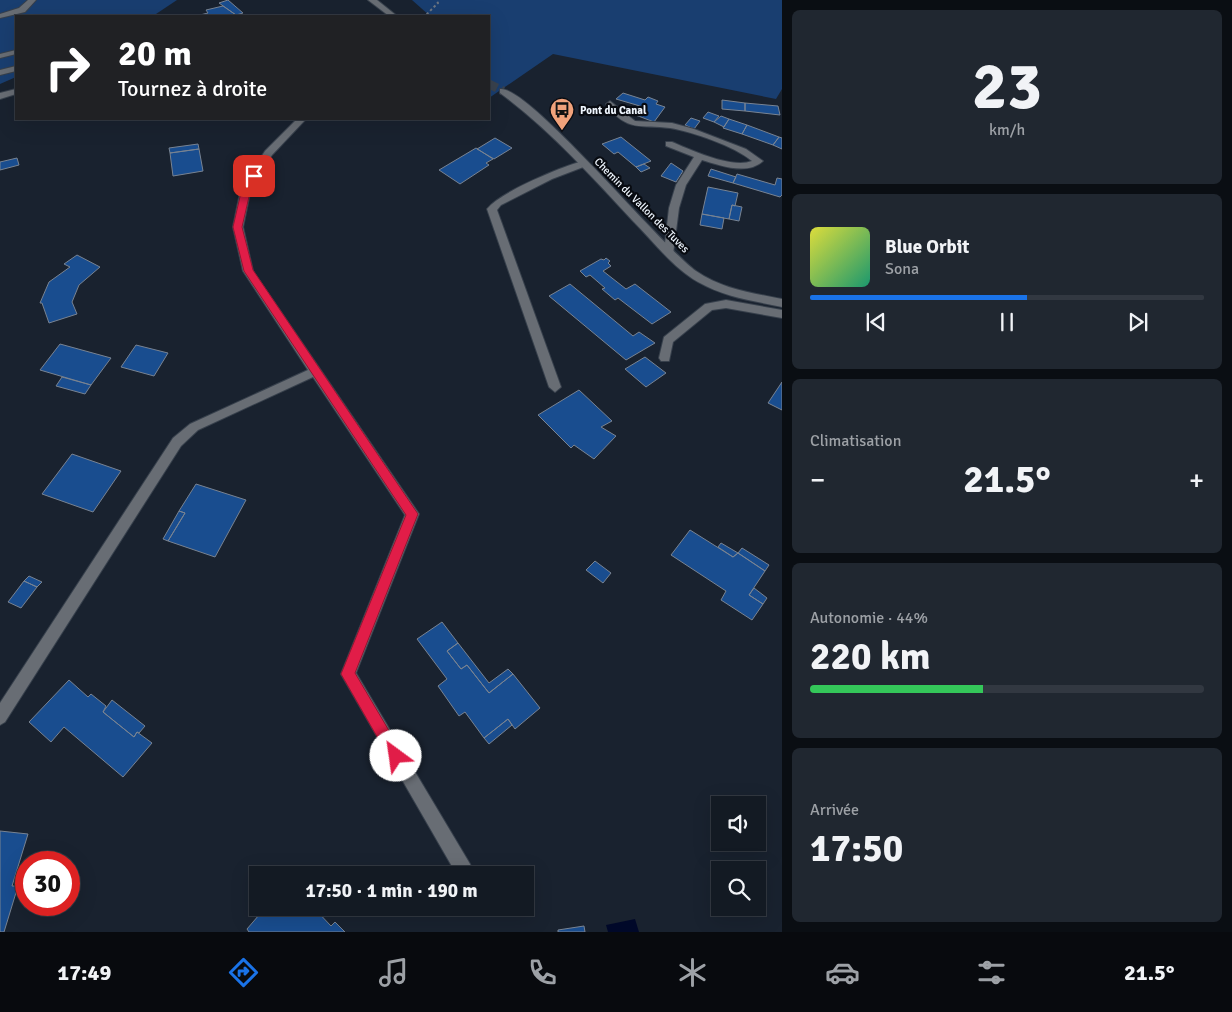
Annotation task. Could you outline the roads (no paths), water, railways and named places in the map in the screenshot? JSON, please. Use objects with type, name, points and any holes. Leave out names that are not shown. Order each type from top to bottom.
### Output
[{"type":"street","points":[[0,16],[22,10],[32,0]]},
{"type":"street","points":[[372,0],[392,15]]},
{"type":"street","points":[[0,56],[15,52]]},
{"type":"street","points":[[0,73],[15,68]]},
{"type":"street","name":"Chemin du Vallon des Tuves","points":[[503,91],[519,102],[584,164],[669,252],[694,274],[711,285],[733,293],[782,303]]},
{"type":"street","points":[[0,96],[15,92]]},
{"type":"street","points":[[610,104],[614,110],[634,123],[640,125],[673,126],[745,151],[758,160],[749,166],[728,164],[669,144]]},
{"type":"street","points":[[301,120],[268,153],[246,188],[238,227],[248,271],[412,514],[348,674],[462,866]]},
{"type":"street","points":[[669,252],[674,208],[681,185],[700,155]]},
{"type":"street","points":[[555,386],[492,209],[498,203],[549,177],[584,164]]},
{"type":"street","points":[[665,358],[668,340],[709,307],[726,304],[782,314]]},
{"type":"street","points":[[0,717],[177,442],[194,427],[316,371]]},
{"type":"tunnel","points":[[490,84],[503,91]]},
{"type":"place","name":"Pont du Canal","points":[[562,131]]}]
